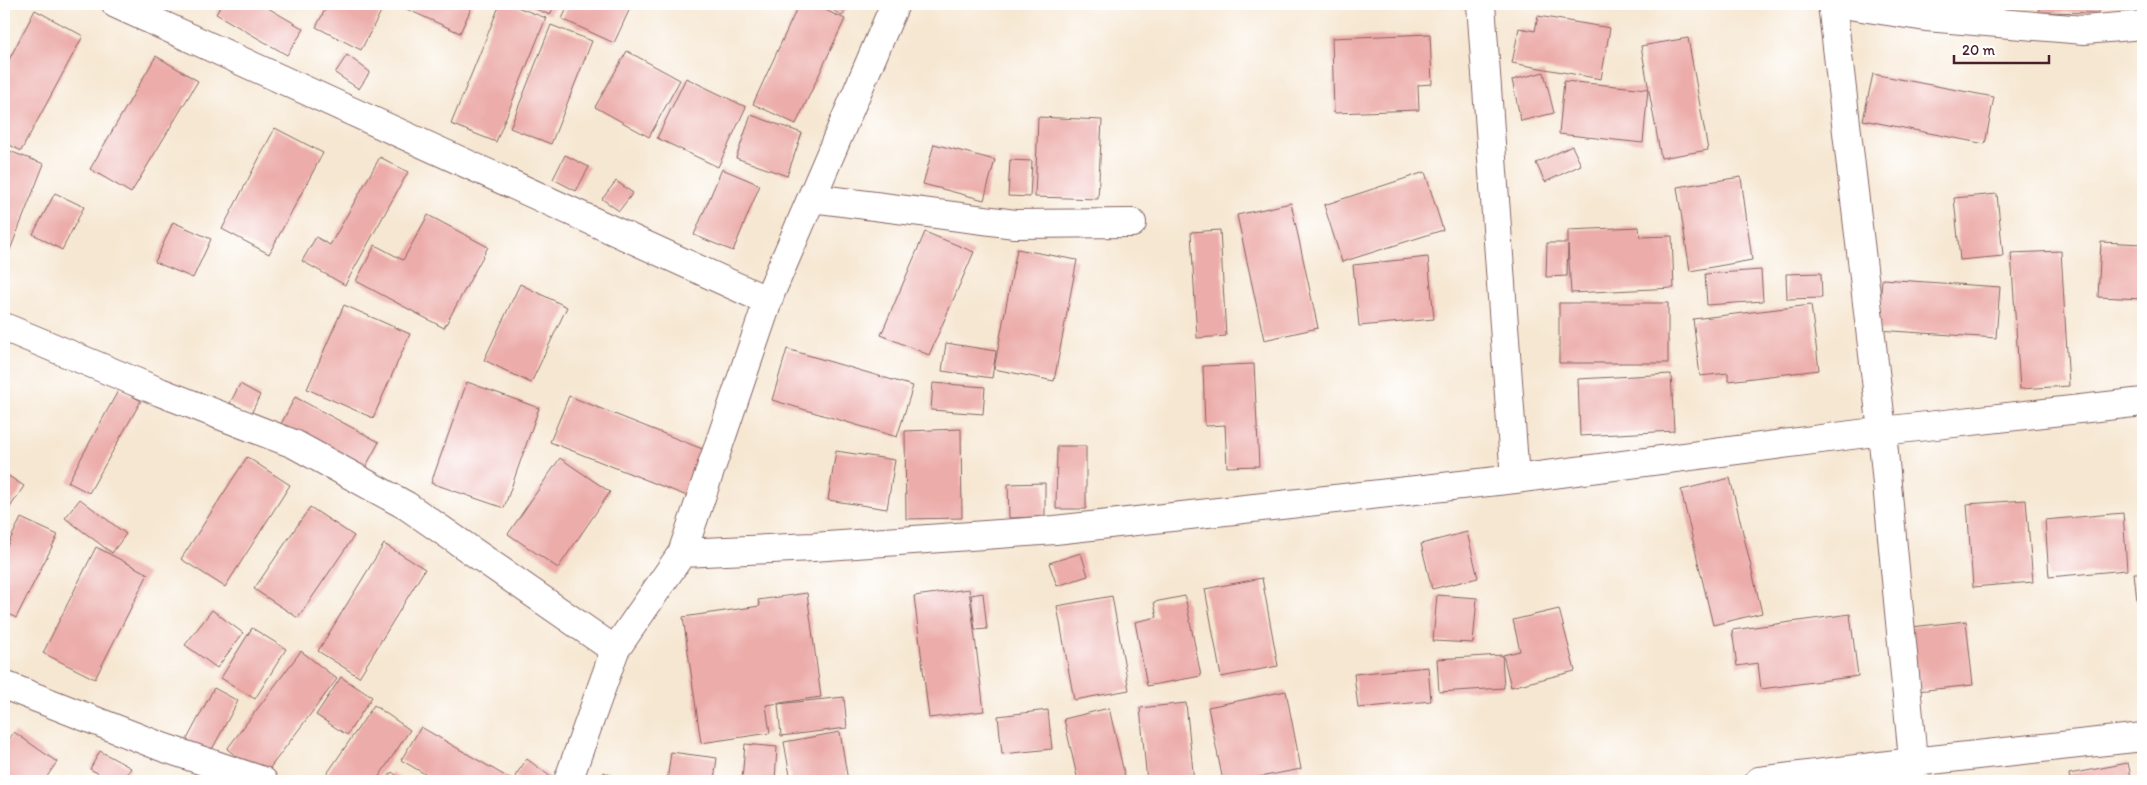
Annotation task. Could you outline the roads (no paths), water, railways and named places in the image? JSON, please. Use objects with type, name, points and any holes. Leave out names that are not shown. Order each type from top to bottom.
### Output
[{"type":"street","points":[[116,4],[768,301]]},
{"type":"street","points":[[568,781],[615,650],[682,553],[768,301],[894,4]]},
{"type":"street","points":[[1481,4],[1515,479]]},
{"type":"street","points":[[1832,4],[1882,430],[1914,771]]},
{"type":"street","points":[[1842,4],[1926,17],[2084,30],[2143,25]]},
{"type":"street","points":[[812,198],[1015,224],[1132,222]]},
{"type":"street","points":[[4,327],[160,392],[294,444],[407,506],[615,650]]},
{"type":"street","points":[[682,553],[813,548],[1056,530],[1515,479],[1882,430],[2143,402]]},
{"type":"street","points":[[4,685],[162,748],[262,781]]},
{"type":"street","points":[[1759,781],[1914,771],[2143,737]]}]
